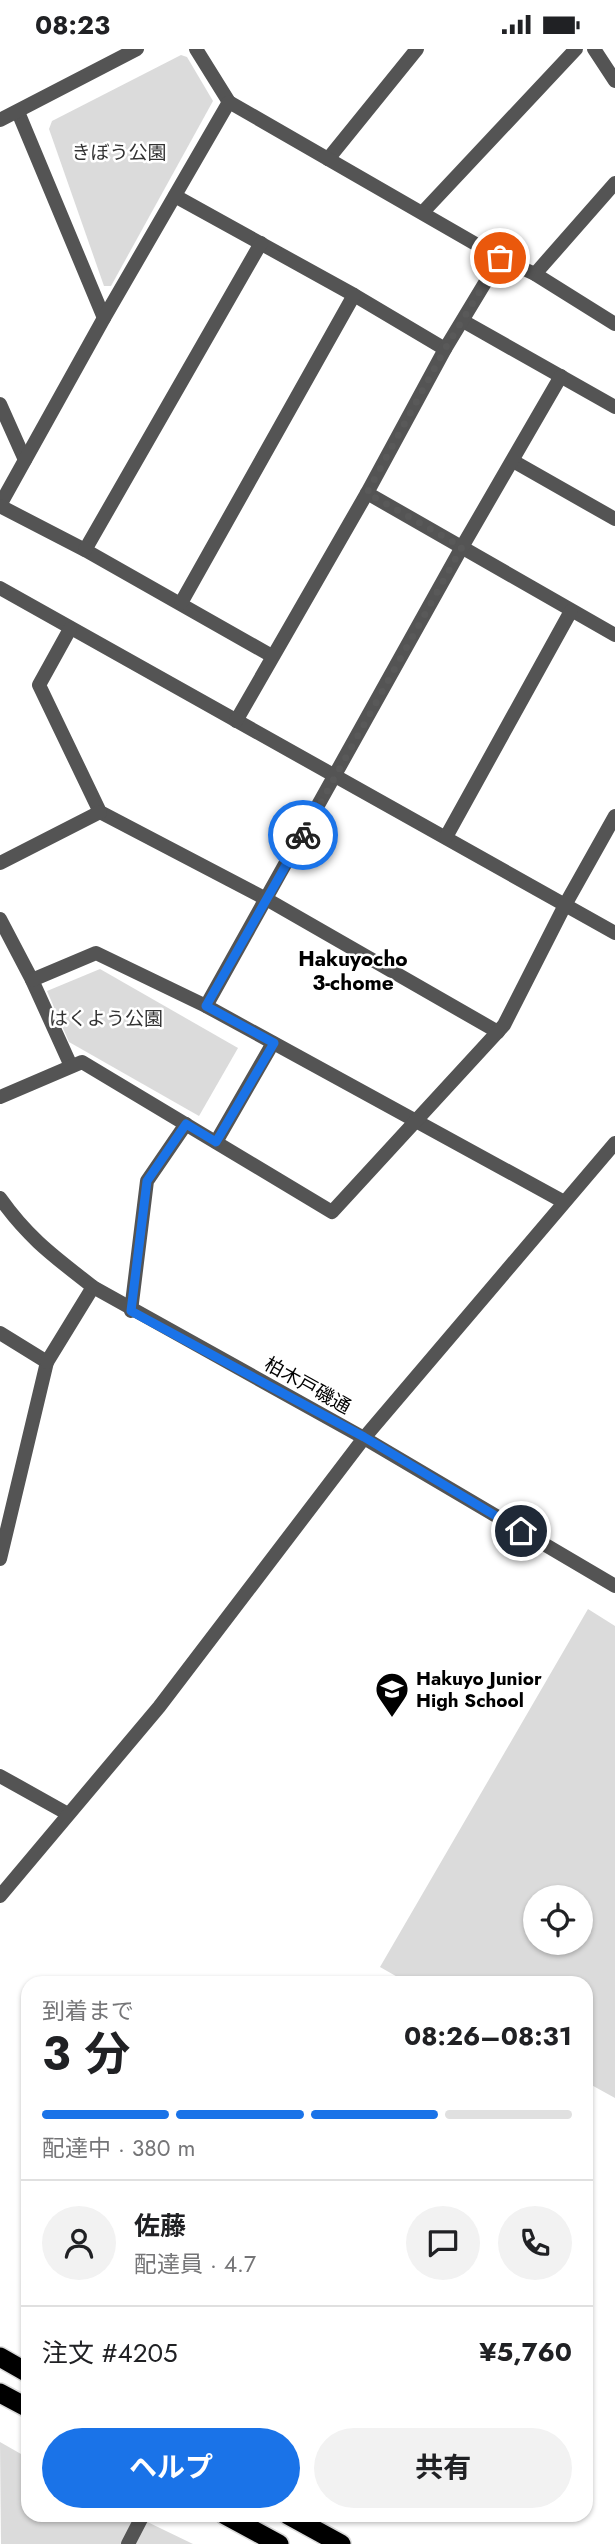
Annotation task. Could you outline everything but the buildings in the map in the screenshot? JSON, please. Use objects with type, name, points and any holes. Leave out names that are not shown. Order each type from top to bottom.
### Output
[{"type":"highway","points":[[0,2357],[21,2368]]},
{"type":"highway","points":[[0,2393],[21,2404]]},
{"type":"highway","points":[[238,2522],[279,2544]]},
{"type":"highway","points":[[301,2522],[341,2544]]},
{"type":"street","points":[[0,120],[137,49]]},
{"type":"street","points":[[196,49],[229,101],[500,258],[535,274],[615,324]]},
{"type":"street","points":[[328,159],[417,49]]},
{"type":"street","points":[[423,212],[576,49]]},
{"type":"street","points":[[594,49],[615,81]]},
{"type":"street","points":[[229,101],[0,506],[85,550],[272,656]]},
{"type":"street","points":[[18,111],[104,318]]},
{"type":"street","points":[[535,274],[615,183]]},
{"type":"street","points":[[174,196],[354,295],[445,349]]},
{"type":"street","points":[[85,550],[261,243]]},
{"type":"street","points":[[236,721],[367,493],[445,349],[500,258]]},
{"type":"street","points":[[181,603],[354,295]]},
{"type":"street","points":[[463,321],[615,407]]},
{"type":"street","points":[[206,1006],[462,547],[561,376]]},
{"type":"street","points":[[0,404],[25,460]]},
{"type":"street","points":[[513,461],[615,519]]},
{"type":"street","points":[[367,493],[615,635]]},
{"type":"street","points":[[0,588],[615,933]]},
{"type":"street","points":[[446,837],[571,611]]},
{"type":"street","points":[[70,629],[39,685],[100,812],[268,899],[498,1032]]},
{"type":"street","points":[[0,863],[100,812]]},
{"type":"street","points":[[0,1097],[82,1062],[332,1212],[498,1032],[615,816]]},
{"type":"street","points":[[0,919],[32,980],[71,1066]]},
{"type":"street","points":[[32,980],[96,953],[206,1006],[564,1202]]},
{"type":"street","points":[[216,1142],[274,1043]]},
{"type":"street","points":[[131,1311],[147,1181],[186,1124]]},
{"type":"street","points":[[0,1896],[159,1707],[364,1437],[615,1143]]},
{"type":"street","name":"柏木戸磯通","points":[[0,1198],[25,1231],[60,1263],[131,1311],[364,1437],[615,1586]]},
{"type":"street","points":[[0,1559],[47,1362],[93,1287]]},
{"type":"street","points":[[0,1333],[47,1362]]},
{"type":"street","points":[[0,1776],[68,1814]]},
{"type":"street","points":[[128,2544],[139,2522]]},
{"type":"green space","name":"きぼう公園","points":[[181,55],[187,57],[213,101],[111,286],[104,286],[49,129],[52,121]]},
{"type":"green space","name":"はくよう公園","points":[[100,969],[238,1048],[199,1116],[69,1042],[47,991]]},
{"type":"green space","points":[[588,1609],[615,1626],[615,2098],[593,2086],[593,1976],[396,1976],[380,1967]]},
{"type":"green space","points":[[0,2442],[21,2454],[21,2522],[147,2522],[193,2544],[1,2544]]},
{"type":"way so far","points":[[303,835],[462,547],[367,493],[445,349],[500,258]]},
{"type":"place","name":"Hakuyo Junior High School","points":[[392,1719]]},
{"type":"district","name":"Hakuyocho 3-chome","points":[[353,971]]},
{"type":"route","points":[[303,835],[206,1006],[274,1043],[216,1142],[186,1124],[147,1181],[131,1311],[364,1437],[521,1531]]}]
